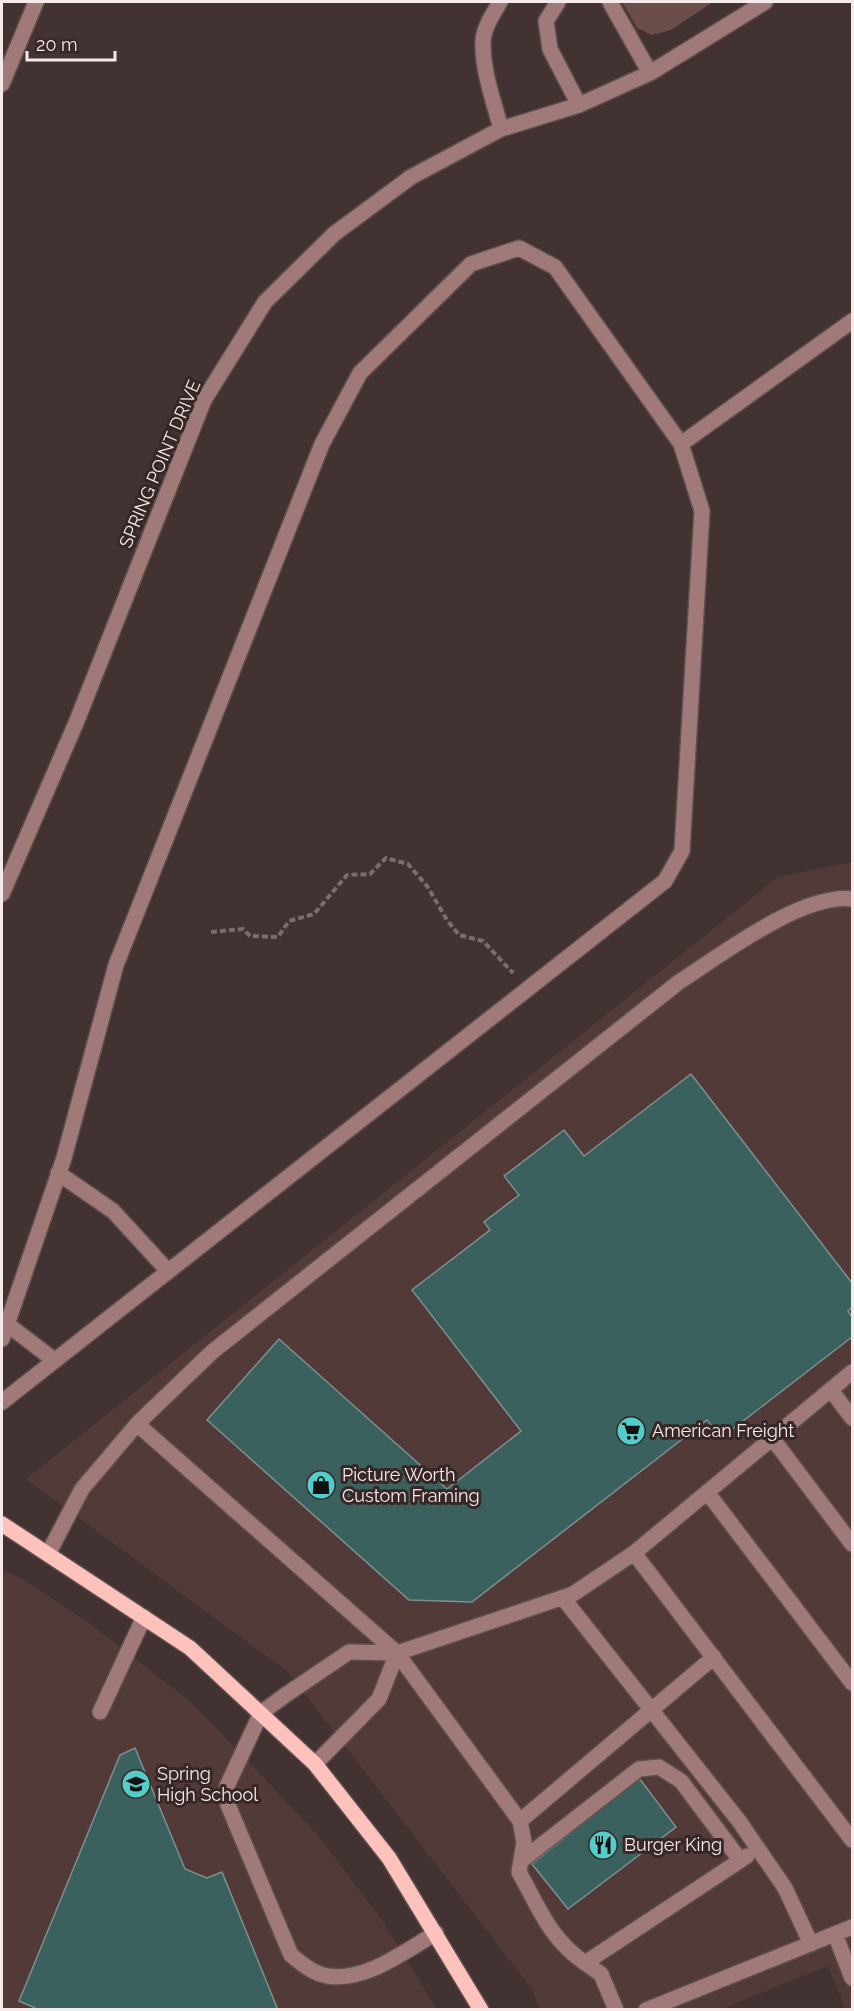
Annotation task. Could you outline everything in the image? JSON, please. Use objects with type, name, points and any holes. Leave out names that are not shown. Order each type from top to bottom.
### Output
[{"type":"main road","points":[[2,1524],[190,1648],[315,1764],[389,1858],[481,2010]]},
{"type":"street","points":[[2,84],[36,2]]},
{"type":"street","points":[[500,2],[489,21],[482,44],[488,82],[501,129]]},
{"type":"street","points":[[558,2],[546,21],[550,49],[579,105]]},
{"type":"street","points":[[610,2],[650,73]]},
{"type":"street","name":"SPRING POINT DRIVE","points":[[2,894],[76,723],[204,400],[265,302],[334,234],[411,177],[501,129],[579,105],[650,73],[765,2]]},
{"type":"street","points":[[2,1339],[58,1173],[116,965],[321,444],[360,373],[471,264],[519,248],[555,267],[681,444],[702,511],[682,851],[665,881],[2,1402]]},
{"type":"street","points":[[681,444],[852,321]]},
{"type":"street","points":[[48,1554],[82,1489],[137,1424],[212,1352],[679,982],[735,945],[787,915],[839,897],[852,899]]},
{"type":"street","points":[[58,1173],[113,1211],[168,1271]]},
{"type":"street","points":[[7,1324],[54,1360]]},
{"type":"street","points":[[436,1933],[382,1964],[349,1977],[326,1976],[307,1968],[291,1955],[228,1805],[227,1786],[261,1713],[349,1652],[397,1653],[563,1598],[634,1553],[852,1372]]},
{"type":"street","points":[[831,1390],[852,1418]]},
{"type":"street","points":[[137,1424],[397,1653],[520,1821],[524,1842],[519,1872],[556,1938],[565,1949],[601,1974],[616,2010]]},
{"type":"street","points":[[772,1438],[852,1544]]},
{"type":"street","points":[[707,1492],[852,1683]]},
{"type":"street","points":[[634,1553],[852,1840]]},
{"type":"street","points":[[563,1598],[739,1821],[785,1888],[811,1944]]},
{"type":"street","points":[[100,1712],[144,1617]]},
{"type":"street","points":[[315,1764],[379,1699],[397,1653]]},
{"type":"street","points":[[520,1821],[714,1657]]},
{"type":"street","points":[[521,1861],[639,1769],[659,1767],[681,1781],[740,1860]]},
{"type":"street","points":[[585,1963],[758,1848]]},
{"type":"street","points":[[653,2008],[852,1928]]},
{"type":"street","points":[[835,1934],[852,1978]]},
{"type":"path","points":[[211,932],[243,929],[250,936],[278,937],[289,921],[314,914],[346,875],[370,874],[386,858],[408,864],[427,885],[459,935],[483,941],[528,988]]},
{"type":"shaded area","points":[[622,2],[713,2],[671,30],[652,35],[637,28]]},
{"type":"shaded area","points":[[852,862],[852,2009],[845,2009],[828,1966],[721,2009],[540,2009],[531,1988],[288,1672],[26,1479],[778,877]]},
{"type":"shaded area","name":"Spring High School","points":[[2,1569],[24,1580],[89,1623],[187,1699],[222,1734],[317,1834],[380,1917],[437,2009],[2,2009]]},
{"type":"building","points":[[691,1074],[852,1283],[852,1307],[848,1311],[852,1317],[852,1337],[721,1438],[707,1420],[472,1602],[409,1600],[207,1420],[279,1339],[447,1489],[521,1431],[412,1290],[490,1230],[484,1222],[519,1195],[504,1176],[564,1130],[584,1156]]},
{"type":"building","points":[[135,1748],[185,1869],[207,1878],[222,1872],[278,2010],[40,2010],[19,2001],[120,1755]]},
{"type":"building","name":"Burger King","points":[[639,1778],[676,1827],[568,1909],[532,1864]]},
{"type":"place","name":"American Freight","points":[[631,1431]]},
{"type":"place","name":"Picture Worth Custom Framing","points":[[321,1485]]},
{"type":"place","name":"Spring High School","points":[[136,1784]]},
{"type":"place","name":"Burger King","points":[[603,1845]]}]
